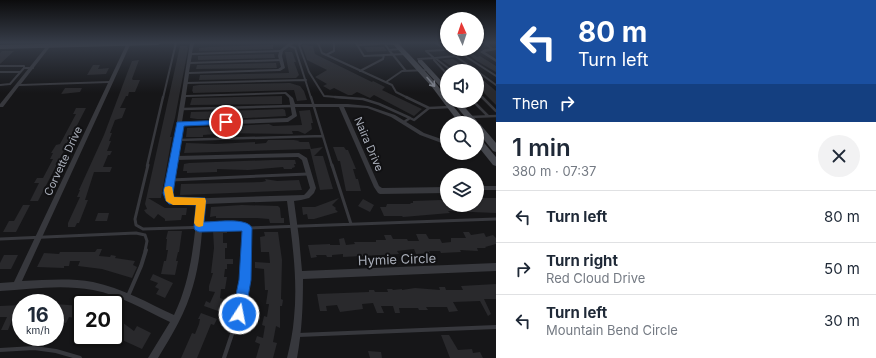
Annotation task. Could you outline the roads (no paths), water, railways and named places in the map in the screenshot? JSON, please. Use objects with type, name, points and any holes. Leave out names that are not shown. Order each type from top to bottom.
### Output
[{"type":"main road","points":[[411,60],[440,91]]},
{"type":"main road","points":[[419,60],[440,84]]},
{"type":"main road","points":[[458,108],[466,116]]},
{"type":"main road","points":[[484,134],[495,147]]},
{"type":"main road","points":[[484,150],[496,163]]},
{"type":"street","points":[[0,107],[39,60]]},
{"type":"street","name":"Corvette Drive","points":[[16,286],[121,60]]},
{"type":"street","points":[[188,73],[279,70],[283,68],[281,60]]},
{"type":"street","points":[[175,158],[295,154],[305,159],[312,192],[304,198],[178,202],[169,198],[168,193],[178,140],[189,62]]},
{"type":"street","points":[[18,85],[110,82]]},
{"type":"street","points":[[180,124],[288,120],[294,118],[295,116],[289,95],[282,93],[184,96]]},
{"type":"street","name":"Naira Drive","points":[[341,105],[376,188],[380,191],[440,190]]},
{"type":"street","points":[[293,106],[357,105],[378,109],[404,122],[422,134],[440,141]]},
{"type":"street","points":[[417,139],[422,134]]},
{"type":"street","points":[[484,145],[495,147]]},
{"type":"street","points":[[484,188],[496,188]]},
{"type":"street","points":[[290,198],[300,275],[296,335],[292,358]]},
{"type":"street","points":[[153,358],[176,320],[186,298],[196,255],[201,201]]},
{"type":"street","name":"Hymie Circle","points":[[300,275],[496,267]]},
{"type":"street","points":[[0,287],[70,284],[93,286],[128,298],[176,320]]},
{"type":"lane","points":[[172,60],[134,219],[136,224],[143,229],[243,226],[247,228],[496,219]]},
{"type":"lane","points":[[189,62],[281,60]]},
{"type":"lane","points":[[299,60],[351,224]]},
{"type":"lane","points":[[303,60],[315,84],[324,96],[363,99],[379,104],[414,120],[429,108],[440,106]]},
{"type":"lane","points":[[336,60],[386,82],[394,87],[396,92],[429,108]]},
{"type":"lane","points":[[360,71],[382,60]]},
{"type":"lane","points":[[397,60],[406,71]]},
{"type":"lane","points":[[471,60],[496,76]]},
{"type":"lane","points":[[0,66],[24,66],[24,68],[32,68]]},
{"type":"lane","points":[[0,85],[10,84],[24,68]]},
{"type":"lane","points":[[386,82],[402,71],[428,70]]},
{"type":"lane","points":[[0,72],[21,72]]},
{"type":"lane","points":[[484,76],[496,85]]},
{"type":"lane","points":[[186,83],[306,80]]},
{"type":"lane","points":[[355,98],[357,105]]},
{"type":"lane","points":[[484,99],[496,111]]},
{"type":"lane","points":[[182,109],[293,106]]},
{"type":"lane","points":[[480,108],[488,116]]},
{"type":"lane","points":[[484,117],[496,116]]},
{"type":"lane","points":[[404,122],[410,118]]},
{"type":"lane","points":[[178,140],[323,136]]},
{"type":"lane","points":[[171,180],[308,174]]},
{"type":"lane","points":[[224,358],[239,314],[245,280],[247,228]]},
{"type":"lane","points":[[0,239],[136,233],[145,235],[147,241],[143,260],[128,298]]},
{"type":"lane","points":[[296,335],[496,327]]},
{"type":"lane","points":[[0,350],[34,348],[56,350],[80,358]]}]
